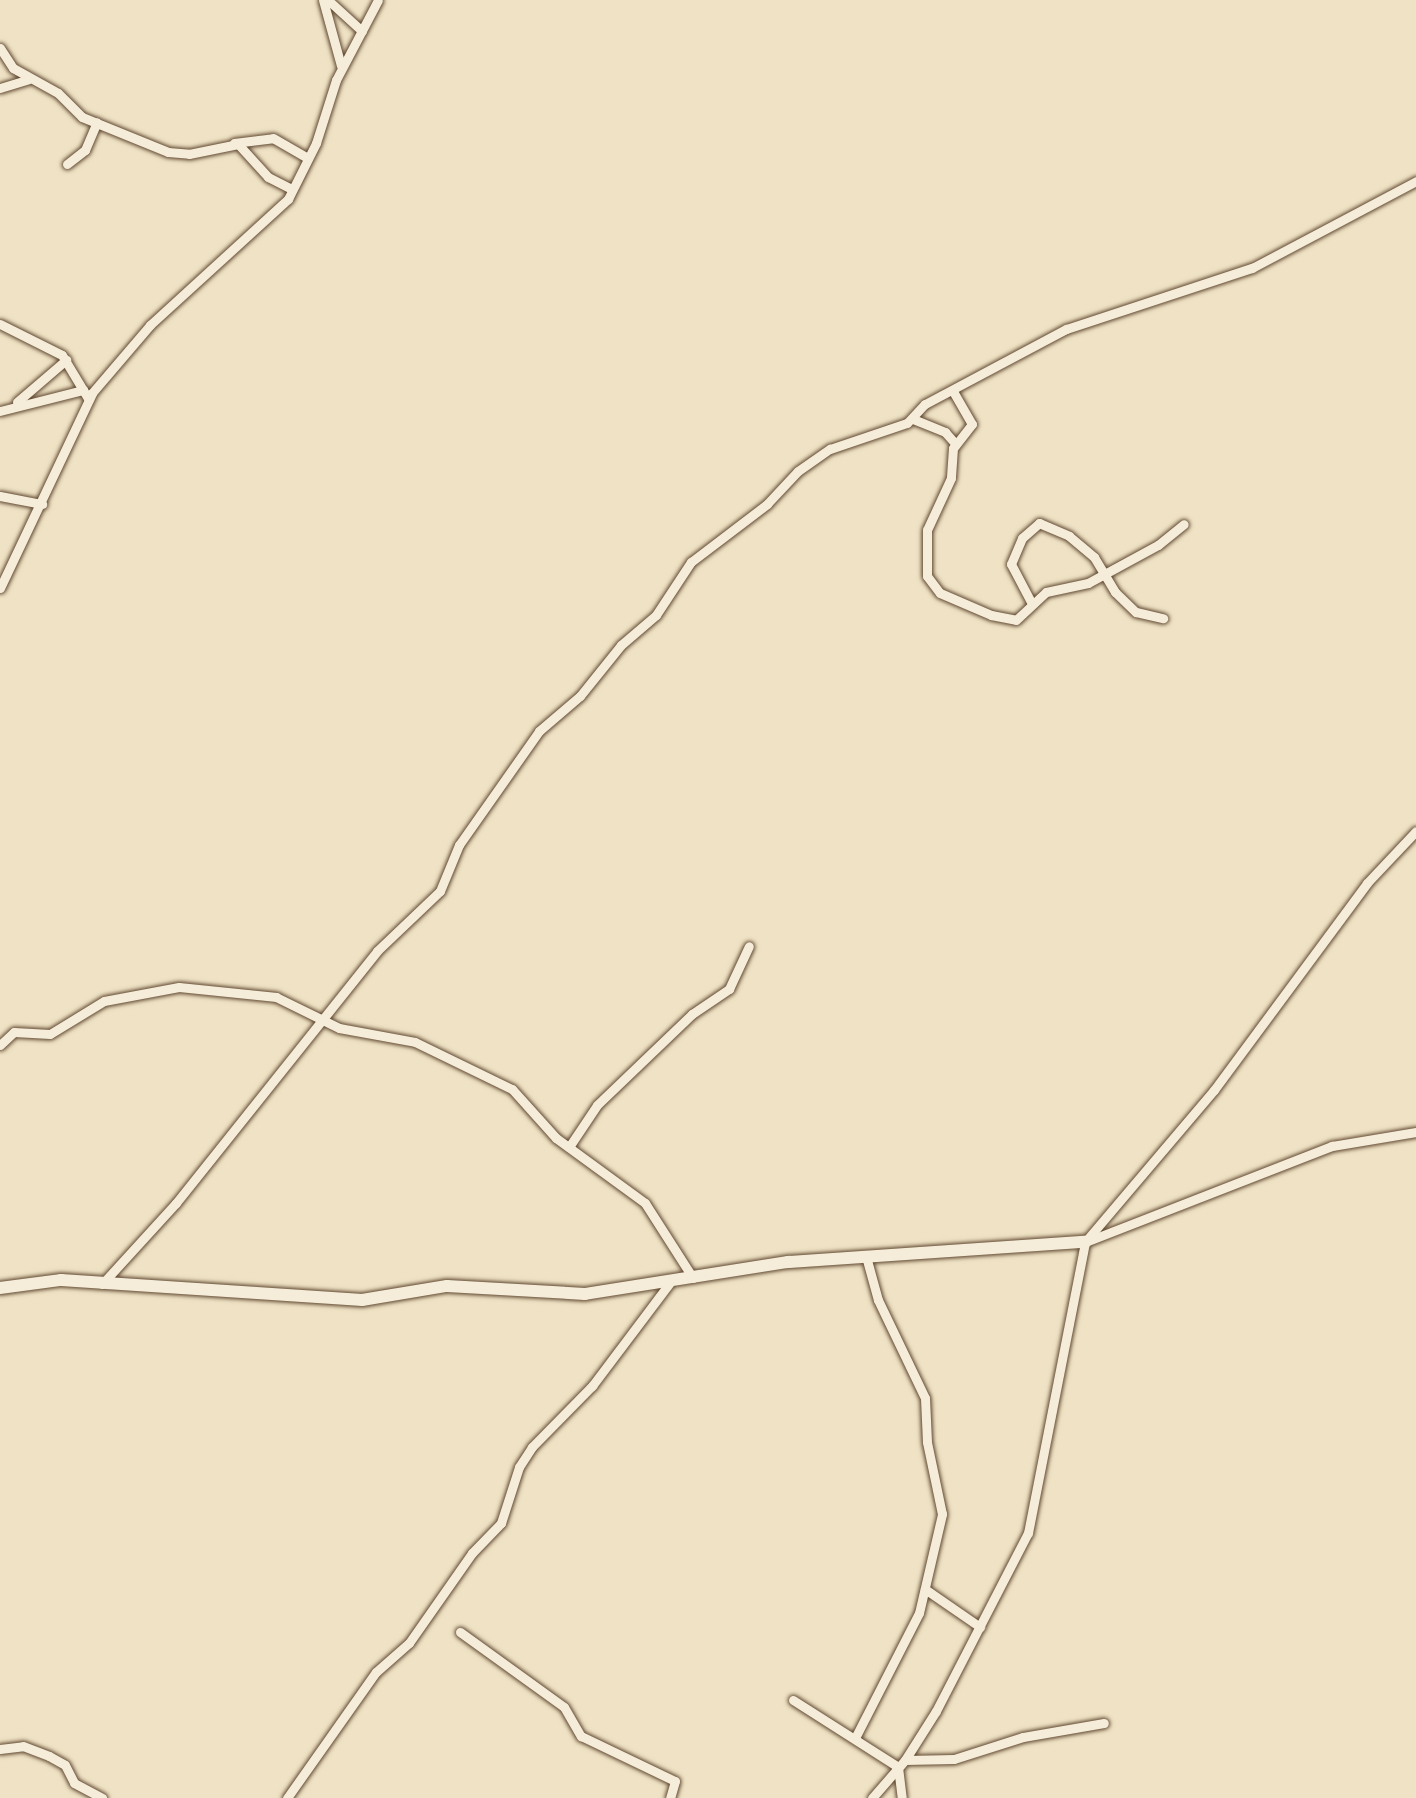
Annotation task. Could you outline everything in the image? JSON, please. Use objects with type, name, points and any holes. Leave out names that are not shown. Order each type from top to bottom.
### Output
[{"type":"main road","points":[[0,1288],[61,1280],[362,1300],[447,1286],[585,1294],[788,1262],[867,1260],[1085,1242]]},
{"type":"street","points":[[326,0],[362,31]]},
{"type":"street","points":[[326,0],[341,68]]},
{"type":"street","points":[[0,588],[89,400],[150,325],[246,242],[292,189],[341,68],[378,0]]},
{"type":"street","points":[[0,48],[13,68],[58,93],[82,117],[168,152],[189,154],[273,138],[307,158]]},
{"type":"street","points":[[0,88],[29,79]]},
{"type":"street","points":[[67,164],[85,150],[97,122]]},
{"type":"street","points":[[234,143],[268,177],[292,189]]},
{"type":"street","points":[[102,1284],[182,1195],[377,951],[440,891],[459,845],[539,731],[580,696],[621,645],[656,615],[691,562],[814,458],[913,419],[925,404],[954,393],[1075,325],[1252,268],[1416,181]]},
{"type":"street","points":[[0,324],[52,347],[66,360],[89,400]]},
{"type":"street","points":[[14,405],[66,360]]},
{"type":"street","points":[[0,411],[83,390]]},
{"type":"street","points":[[954,393],[972,424],[955,443],[951,478],[927,530],[929,583],[949,598],[1009,621],[1020,618],[1031,602],[1104,574],[1158,545],[1184,524]]},
{"type":"street","points":[[913,419],[945,432],[955,443]]},
{"type":"street","points":[[0,496],[42,504]]},
{"type":"street","points":[[1031,602],[1011,564],[1022,538],[1039,523],[1069,536],[1136,612],[1163,618]]},
{"type":"street","points":[[0,557],[10,566]]},
{"type":"street","points":[[872,1798],[902,1764],[1017,1560],[1035,1507],[1085,1242],[1122,1204],[1214,1090],[1367,883],[1416,831]]},
{"type":"street","points":[[569,1147],[597,1105],[692,1014],[729,989],[749,946]]},
{"type":"street","points":[[0,1045],[14,1032],[50,1034],[104,1001],[179,987],[276,997],[320,1019],[358,1033],[415,1042],[512,1089],[569,1147],[645,1203],[693,1278]]},
{"type":"street","points":[[1085,1242],[1332,1146],[1416,1132]]},
{"type":"street","points":[[855,1738],[883,1676],[901,1652],[925,1589],[942,1514],[927,1442],[926,1403],[878,1300],[867,1260]]},
{"type":"street","points":[[287,1798],[376,1672],[425,1624],[459,1570],[501,1523],[519,1467],[532,1447],[592,1386],[671,1281]]},
{"type":"street","points":[[925,1589],[980,1627]]},
{"type":"street","points":[[460,1632],[564,1707],[581,1736],[675,1781],[670,1798]]},
{"type":"street","points":[[793,1700],[902,1764],[954,1759],[1023,1737],[1104,1723]]},
{"type":"street","points":[[0,1749],[23,1746],[49,1756],[65,1765],[74,1783],[102,1798]]},
{"type":"street","points":[[902,1764],[902,1798]]}]
